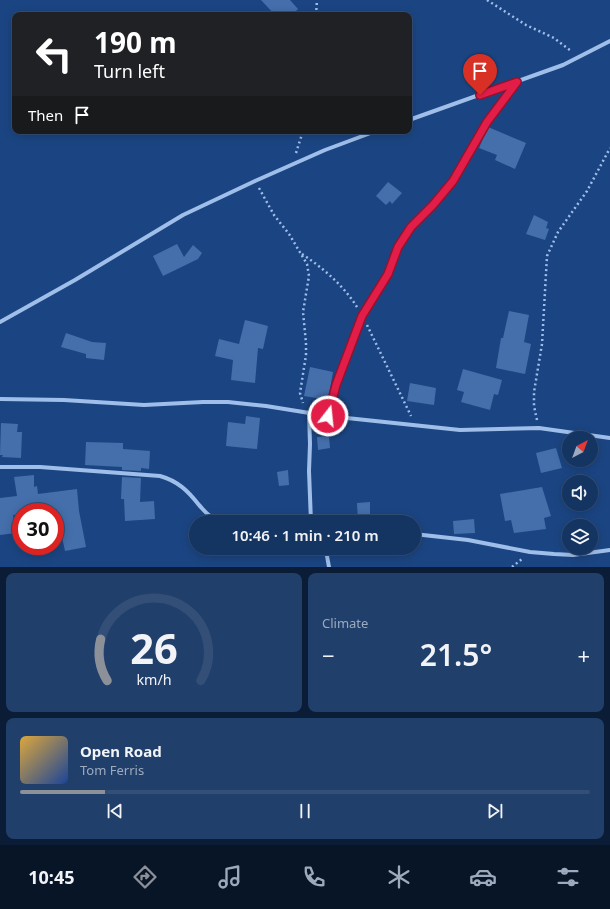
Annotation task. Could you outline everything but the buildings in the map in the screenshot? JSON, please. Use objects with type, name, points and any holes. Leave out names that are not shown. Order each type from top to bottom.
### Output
[{"type":"street","points":[[412,119],[563,66],[610,41]]},
{"type":"street","points":[[328,416],[336,385],[362,316],[388,274],[398,247],[419,219],[453,181],[487,122],[517,82]]},
{"type":"street","points":[[0,322],[75,280],[177,218],[293,164],[368,134]]},
{"type":"street","points":[[0,399],[64,400],[144,405],[228,402],[266,406],[328,416],[460,430],[539,428],[610,438]]},
{"type":"street","points":[[309,413],[310,444],[308,471],[311,515]]},
{"type":"street","points":[[0,467],[40,467],[160,476],[177,482],[186,489],[210,515]]},
{"type":"street","points":[[421,535],[468,540],[536,552],[573,555],[610,550]]},
{"type":"street","points":[[326,555],[329,567]]},
{"type":"path","points":[[316,0],[316,12]]},
{"type":"path","points":[[487,0],[526,24],[554,38],[579,58]]},
{"type":"path","points":[[293,164],[302,134]]},
{"type":"path","points":[[539,428],[534,406],[534,392],[542,344],[547,256],[558,232],[587,191],[610,148]]},
{"type":"path","points":[[255,181],[274,215],[302,253],[307,264],[309,276],[303,312],[306,343],[300,393],[302,401],[309,413]]},
{"type":"path","points":[[302,253],[337,282],[349,296],[362,316],[415,425]]},
{"type":"route","points":[[328,416],[336,385],[362,316],[388,274],[398,247],[411,227],[433,205],[453,181],[487,122],[517,82],[480,95]]}]
